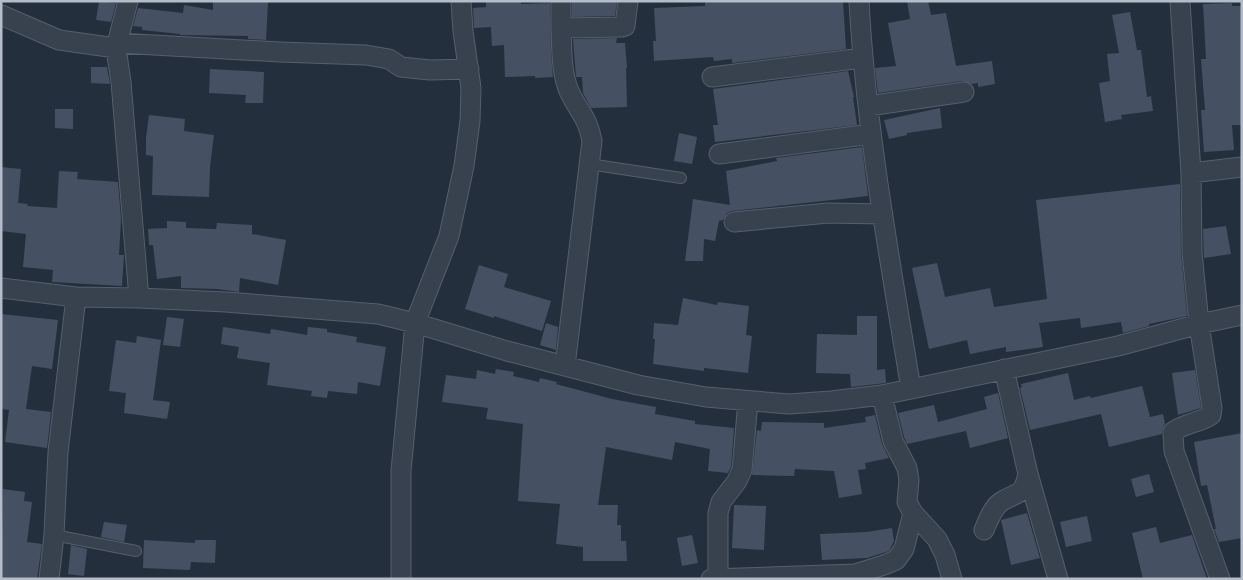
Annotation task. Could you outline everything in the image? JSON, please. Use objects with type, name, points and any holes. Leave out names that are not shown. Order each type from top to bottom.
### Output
[{"type":"street","points":[[128,1],[117,45],[139,298]]},
{"type":"street","points":[[401,579],[402,471],[415,323],[449,236],[464,166],[470,121],[471,88],[463,31],[462,1]]},
{"type":"street","points":[[560,1],[564,77],[569,91],[587,120],[592,141],[564,366]]},
{"type":"street","points":[[561,28],[622,28],[625,26],[628,1]]},
{"type":"street","points":[[860,1],[862,58],[871,134],[911,389]]},
{"type":"street","points":[[1180,1],[1191,173],[1192,252],[1199,324],[1212,408],[1211,415],[1206,418],[1178,428],[1173,432],[1172,439],[1177,459],[1220,579]]},
{"type":"street","points":[[1,15],[59,40],[117,45],[366,55],[389,59],[401,68],[430,70],[469,69]]},
{"type":"street","points":[[712,77],[862,58]]},
{"type":"street","points":[[868,106],[964,92]]},
{"type":"street","points":[[719,154],[871,134]]},
{"type":"street","points":[[1191,173],[1242,167]]},
{"type":"street","points":[[734,222],[828,213],[883,214]]},
{"type":"street","points":[[1,288],[76,297],[139,298],[305,307],[378,314],[415,323],[507,351],[638,385],[706,398],[789,404],[882,395],[1118,346],[1199,324],[1242,315]]},
{"type":"street","points":[[48,579],[54,535],[58,452],[76,297]]},
{"type":"street","points":[[408,579],[412,366],[415,323]]},
{"type":"street","points":[[1004,369],[1028,474],[1058,579]]},
{"type":"street","points":[[882,395],[893,441],[906,468],[909,480],[907,502],[913,513],[937,539],[945,555],[952,579]]},
{"type":"street","points":[[748,401],[742,470],[737,481],[721,502],[718,513],[714,578],[855,574],[884,566],[896,560],[904,550],[913,513]]},
{"type":"street","points":[[984,530],[999,502],[1020,493],[1028,474]]},
{"type":"lane","points":[[589,164],[681,178]]},
{"type":"lane","points":[[54,535],[136,551]]},
{"type":"building","points":[[99,1],[116,3],[111,22],[96,20]]},
{"type":"building","points":[[213,1],[268,2],[266,40],[248,39],[248,36],[180,35],[142,30],[142,27],[133,26],[138,8],[183,13],[184,5],[213,10]]},
{"type":"building","points":[[486,1],[521,1],[521,4],[550,3],[553,77],[505,77],[504,45],[492,46],[491,27],[474,28],[473,8],[486,7]]},
{"type":"building","points":[[572,1],[617,1],[615,16],[572,17]]},
{"type":"building","points":[[705,1],[843,1],[846,49],[732,63],[732,59],[714,61],[713,57],[654,61],[653,41],[656,41],[654,8],[705,6]]},
{"type":"building","points":[[907,1],[928,1],[931,15],[946,13],[956,66],[992,61],[995,84],[978,87],[978,83],[972,84],[962,81],[878,93],[875,68],[896,66],[888,23],[910,19]]},
{"type":"building","points":[[1232,3],[1232,6],[1242,6],[1242,125],[1232,125],[1234,150],[1204,152],[1201,110],[1205,110],[1201,59],[1206,59],[1203,4]]},
{"type":"building","points":[[1130,12],[1137,50],[1141,50],[1147,97],[1151,96],[1153,111],[1121,115],[1122,119],[1105,122],[1099,83],[1110,81],[1107,54],[1119,53],[1112,15]]},
{"type":"building","points":[[617,38],[616,43],[625,43],[627,107],[591,108],[583,93],[582,77],[576,77],[573,39]]},
{"type":"building","points":[[91,67],[107,67],[110,84],[91,83]]},
{"type":"building","points":[[210,69],[264,72],[263,103],[245,103],[246,95],[209,93]]},
{"type":"building","points":[[848,71],[854,97],[857,125],[715,142],[713,125],[718,125],[713,89]]},
{"type":"building","points":[[940,108],[942,128],[907,133],[907,135],[889,139],[884,120]]},
{"type":"building","points":[[55,109],[73,109],[73,129],[55,128]]},
{"type":"building","points":[[149,115],[185,119],[184,131],[214,135],[209,197],[152,195],[153,156],[146,155]]},
{"type":"building","points":[[679,133],[697,137],[692,164],[674,161]]},
{"type":"building","points":[[862,147],[868,196],[732,211],[727,213],[723,220],[719,221],[715,241],[704,239],[703,261],[685,261],[693,199],[730,205],[726,171],[777,161],[776,158]]},
{"type":"building","points":[[1,167],[21,169],[18,203],[28,204],[27,206],[57,208],[59,171],[78,172],[77,179],[118,182],[121,219],[119,255],[124,255],[122,286],[52,282],[53,270],[23,267],[26,234],[1,231]]},
{"type":"building","points":[[1180,184],[1181,252],[1187,316],[1149,324],[1149,326],[1123,333],[1121,322],[1081,328],[1080,318],[1039,323],[1043,347],[1006,352],[1006,347],[970,354],[967,340],[929,349],[912,268],[937,263],[945,297],[990,288],[994,307],[1047,299],[1036,200]]},
{"type":"building","points":[[167,221],[186,222],[186,228],[216,229],[217,223],[252,225],[252,234],[286,240],[278,285],[240,278],[239,292],[181,288],[181,276],[157,279],[153,245],[149,245],[148,229],[167,228]]},
{"type":"building","points":[[1226,226],[1231,254],[1204,258],[1203,229]]},
{"type":"building","points":[[479,265],[508,274],[504,287],[551,301],[542,331],[465,309]]},
{"type":"building","points":[[683,298],[717,305],[718,302],[749,306],[746,335],[752,336],[748,373],[704,368],[704,371],[653,364],[654,323],[678,325]]},
{"type":"building","points":[[1,314],[58,320],[52,369],[32,366],[26,409],[51,412],[47,448],[5,442],[9,410],[1,409]]},
{"type":"building","points":[[857,316],[877,316],[877,370],[885,369],[886,383],[851,387],[850,374],[816,373],[817,334],[857,335]]},
{"type":"building","points":[[167,317],[184,319],[180,347],[163,345]]},
{"type":"building","points":[[546,323],[558,327],[556,350],[540,345]]},
{"type":"building","points":[[223,327],[270,334],[271,329],[307,335],[308,327],[327,329],[327,332],[357,337],[356,342],[386,347],[380,386],[358,382],[357,394],[328,391],[327,398],[311,396],[312,391],[267,385],[270,363],[237,358],[239,347],[221,344]]},
{"type":"building","points":[[137,336],[161,340],[153,400],[170,402],[167,419],[124,413],[126,393],[109,391],[116,340],[136,343]]},
{"type":"building","points":[[496,369],[514,372],[513,376],[539,382],[540,378],[612,399],[656,407],[655,414],[695,421],[695,424],[734,428],[731,467],[728,473],[708,471],[710,449],[675,442],[672,460],[606,447],[598,505],[618,505],[617,525],[621,525],[621,541],[626,541],[627,561],[583,561],[583,547],[556,544],[560,504],[518,501],[523,424],[486,419],[488,408],[442,402],[446,375],[476,379],[477,370],[495,374]]},
{"type":"building","points":[[1195,370],[1201,408],[1178,415],[1172,373]]},
{"type":"building","points":[[1068,373],[1074,400],[1142,386],[1150,417],[1163,414],[1165,424],[1162,434],[1109,447],[1101,414],[1030,430],[1020,388],[1022,387],[1021,384]]},
{"type":"building","points":[[998,393],[1008,438],[970,448],[966,431],[907,444],[898,413],[934,405],[938,422],[987,409],[984,397]]},
{"type":"building","points":[[875,415],[882,444],[889,458],[865,463],[866,469],[858,470],[862,494],[839,498],[834,471],[795,469],[794,476],[752,475],[757,430],[761,431],[762,422],[824,423],[824,428],[866,422],[865,417]]},
{"type":"building","points":[[1242,433],[1242,538],[1219,542],[1214,529],[1216,529],[1207,485],[1201,486],[1194,442]]},
{"type":"building","points":[[1149,474],[1154,492],[1136,497],[1131,479]]},
{"type":"building","points":[[3,489],[25,492],[24,501],[32,502],[27,542],[42,544],[37,579],[1,579]]},
{"type":"building","points":[[734,505],[766,506],[764,550],[732,548]]},
{"type":"building","points":[[1027,513],[1040,558],[1011,565],[1001,520]]},
{"type":"building","points":[[1087,516],[1092,541],[1066,547],[1060,522]]},
{"type":"building","points":[[104,522],[127,525],[124,542],[101,537]]},
{"type":"building","points":[[1156,527],[1160,543],[1192,535],[1207,579],[1143,579],[1132,533]]},
{"type":"building","points":[[892,528],[894,541],[889,551],[867,558],[822,560],[820,534],[867,532]]},
{"type":"building","points":[[692,535],[698,563],[682,566],[677,538]]},
{"type":"building","points":[[144,540],[195,543],[195,540],[216,540],[215,563],[191,562],[190,570],[143,568]]},
{"type":"building","points":[[71,545],[87,549],[84,576],[68,574]]}]
